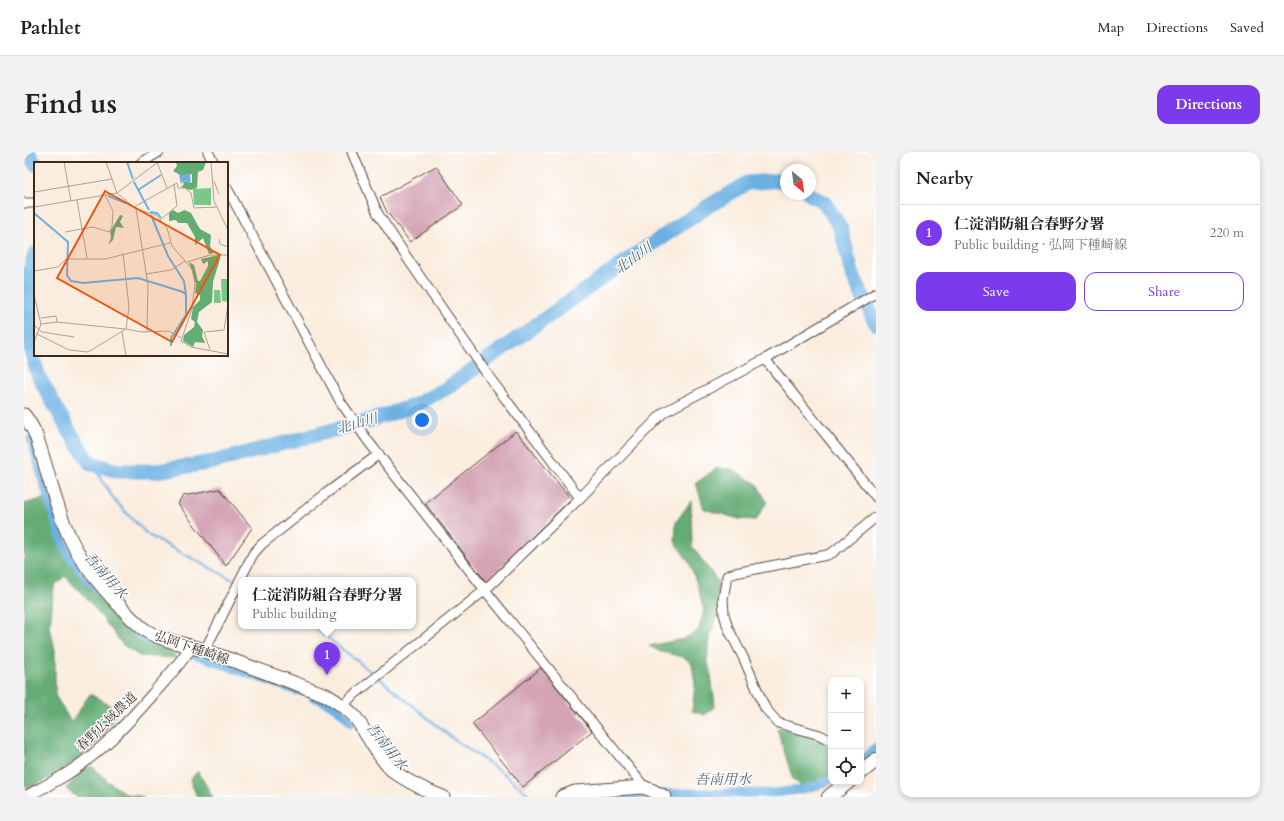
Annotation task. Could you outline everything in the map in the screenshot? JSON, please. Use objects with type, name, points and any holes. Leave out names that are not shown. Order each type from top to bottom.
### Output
[{"type":"main road","name":"弘岡下種崎線","points":[[24,414],[34,432],[65,528],[78,554],[91,574],[140,626],[159,636],[205,650],[326,695],[343,706],[354,716],[391,769],[405,779],[443,797]]},
{"type":"main road","points":[[864,770],[876,760]]},
{"type":"main road","points":[[829,797],[844,785]]},
{"type":"main road","points":[[562,797],[575,792],[657,794]]},
{"type":"street","points":[[143,162],[159,152]]},
{"type":"street","points":[[208,152],[213,162]]},
{"type":"street","points":[[352,152],[378,214],[492,381],[580,498]]},
{"type":"street","points":[[228,190],[340,401],[368,441],[485,590],[642,784],[657,794]]},
{"type":"street","points":[[343,706],[350,698],[485,590],[580,498],[664,412],[765,359],[876,292]]},
{"type":"street","points":[[765,359],[876,497]]},
{"type":"street","points":[[242,577],[253,554],[262,544],[379,454]]},
{"type":"street","points":[[828,739],[820,735],[778,724],[765,708],[744,659],[728,628],[724,614],[723,599],[725,582],[727,576],[735,573],[832,553],[876,517]]},
{"type":"street","points":[[205,650],[238,584]]},
{"type":"street","name":"春野広域農道","points":[[25,797],[65,775],[84,762],[109,741],[136,714],[184,658],[191,646]]},
{"type":"green space","points":[[717,468],[731,469],[757,484],[767,502],[756,520],[739,519],[704,509],[696,483]]},
{"type":"green space","points":[[45,498],[57,525],[67,555],[89,585],[109,606],[123,626],[172,652],[176,658],[139,656],[123,645],[89,601],[65,576],[54,586],[50,627],[55,650],[55,695],[71,722],[90,694],[118,710],[97,742],[87,752],[65,768],[32,787],[24,786],[24,504]]},
{"type":"green space","points":[[691,501],[692,546],[718,582],[720,605],[711,634],[707,659],[711,675],[715,706],[705,715],[692,711],[695,684],[692,664],[684,657],[661,652],[649,646],[683,639],[698,631],[704,611],[690,564],[675,542],[676,522]]},
{"type":"green space","points":[[777,728],[813,736],[828,745],[828,782],[806,788],[793,780]]},
{"type":"green space","points":[[92,766],[109,782],[126,794],[144,797],[77,797],[66,789],[78,773]]},
{"type":"green space","points":[[198,771],[213,797],[197,797],[190,780]]},
{"type":"building","points":[[436,166],[463,205],[410,242],[387,212],[380,197]]},
{"type":"building","points":[[516,431],[571,499],[486,582],[425,503]]},
{"type":"building","points":[[220,489],[252,528],[226,566],[178,504],[183,496]]},
{"type":"building","points":[[541,668],[592,731],[523,787],[472,724]]},
{"type":"waterway","name":"北山川","points":[[28,152],[34,162]]},
{"type":"waterway","name":"北山川","points":[[34,257],[28,278],[30,347],[39,377],[68,429],[90,463],[118,471],[157,471],[213,462],[375,419],[415,405],[447,388],[625,262],[707,207],[747,183],[780,180]]},
{"type":"waterway","name":"北山川","points":[[816,198],[824,202],[841,229],[852,273],[876,324]]},
{"type":"waterway","name":"吾南用水","points":[[31,439],[62,540],[70,557],[81,572],[102,595]]},
{"type":"waterway","points":[[90,463],[115,501],[148,535],[237,582]]},
{"type":"waterway","name":"吾南用水","points":[[133,628],[145,639],[160,643]]},
{"type":"waterway","points":[[317,629],[375,675]]},
{"type":"waterway","name":"吾南用水","points":[[194,654],[297,691]]},
{"type":"waterway","points":[[379,678],[451,737],[503,773],[532,797]]},
{"type":"waterway","name":"吾南用水","points":[[313,697],[334,707],[344,714],[351,723]]},
{"type":"waterway","name":"吾南用水","points":[[864,758],[876,748]]},
{"type":"waterway","name":"吾南用水","points":[[614,797],[672,793],[787,792],[828,781]]},
{"type":"place","name":"仁淀消防組合春野分署","points":[[327,675]]}]
